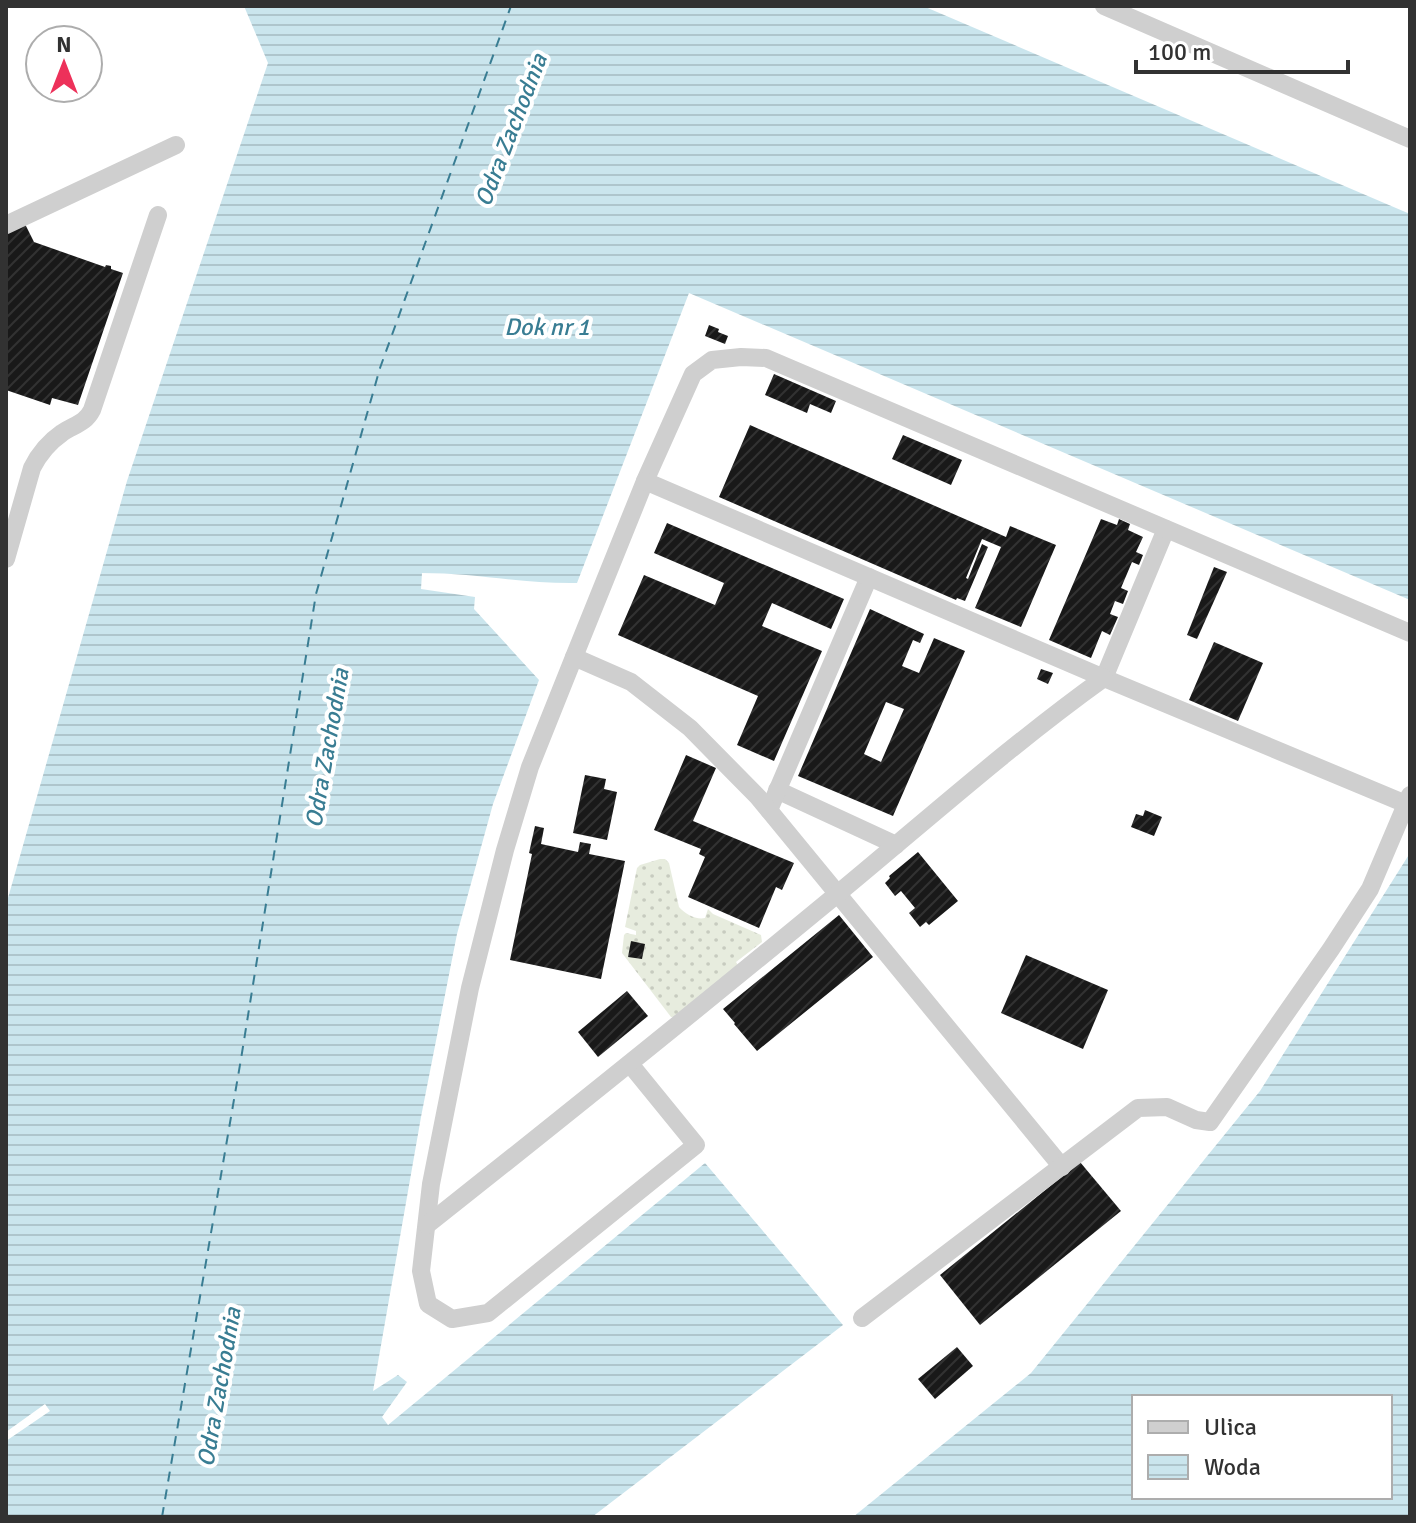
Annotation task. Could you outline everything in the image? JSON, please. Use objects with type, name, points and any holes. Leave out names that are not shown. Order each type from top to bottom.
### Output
[{"type":"lane","points":[[1104,6],[1410,139]]},
{"type":"lane","points":[[6,225],[176,145]]},
{"type":"lane","points":[[6,559],[37,459],[55,438],[85,421],[92,410],[158,215]]},
{"type":"lane","points":[[630,1064],[696,1145],[488,1313],[452,1319],[428,1304],[421,1271],[431,1184],[470,988],[505,850],[530,767],[645,481],[693,374],[712,360],[766,358],[1410,633]]},
{"type":"lane","points":[[645,481],[1104,678],[1408,800],[1370,889],[1210,1122],[1196,1120],[1167,1107],[1138,1108],[862,1318]]},
{"type":"lane","points":[[427,1225],[630,1064],[984,770],[1104,678],[1166,529]]},
{"type":"lane","points":[[769,810],[869,577]]},
{"type":"lane","points":[[574,657],[631,682],[690,728],[758,797],[1062,1167]]},
{"type":"lane","points":[[777,790],[896,845]]},
{"type":"shaded area","points":[[660,859],[669,863],[679,907],[684,912],[705,918],[708,909],[761,935],[762,942],[736,962],[739,967],[676,1017],[671,1017],[622,953],[624,935],[636,935],[636,931],[625,927],[637,868]]},
{"type":"water","points":[[244,6],[923,6],[1410,214],[1410,600],[689,293],[577,583],[422,573],[421,589],[475,597],[474,609],[539,680],[493,804],[457,934],[373,1391],[398,1375],[407,1382],[382,1417],[388,1425],[705,1163],[843,1325],[592,1517],[6,1517],[6,1441],[50,1411],[45,1404],[6,1432],[6,905],[127,481],[268,63]]},
{"type":"water","points":[[1410,853],[1410,1517],[853,1517],[1031,1373],[1260,1091]]},
{"type":"building","points":[[24,222],[34,242],[105,267],[111,266],[111,269],[123,273],[78,405],[52,398],[50,405],[6,390],[6,230]]},
{"type":"building","points":[[709,325],[728,336],[725,344],[705,336]]},
{"type":"building","points":[[774,374],[836,401],[831,413],[810,404],[807,413],[765,395]]},
{"type":"building","points":[[750,425],[1006,537],[1010,526],[1056,545],[1021,627],[975,608],[1001,547],[982,539],[966,578],[982,544],[988,547],[965,601],[956,600],[719,497]]},
{"type":"building","points":[[903,435],[962,460],[951,485],[892,459]]},
{"type":"building","points":[[1101,519],[1117,525],[1119,519],[1130,524],[1128,530],[1143,537],[1136,552],[1143,555],[1139,565],[1132,562],[1121,588],[1128,591],[1123,604],[1115,601],[1110,614],[1118,617],[1110,635],[1102,631],[1091,658],[1049,640]]},
{"type":"building","points":[[667,523],[844,599],[831,629],[772,603],[762,626],[822,651],[774,761],[737,745],[758,696],[618,635],[644,575],[715,605],[724,583],[654,553]]},
{"type":"building","points":[[1214,567],[1227,572],[1197,639],[1187,635]]},
{"type":"building","points":[[870,609],[924,634],[920,643],[913,640],[902,666],[919,673],[934,638],[965,651],[893,816],[798,776]],"holes":[[[886,702],[904,709],[881,762],[864,754]]]},
{"type":"building","points":[[1214,642],[1263,663],[1238,721],[1189,700]]},
{"type":"building","points":[[1041,669],[1053,673],[1048,684],[1037,679]]},
{"type":"building","points":[[686,755],[716,768],[693,821],[794,863],[782,890],[776,887],[759,928],[688,897],[705,857],[699,854],[701,849],[654,830]]},
{"type":"building","points":[[585,775],[606,779],[604,789],[617,792],[607,840],[573,833]]},
{"type":"building","points":[[1145,810],[1162,817],[1154,836],[1131,827],[1136,814],[1143,816]]},
{"type":"building","points":[[535,826],[544,828],[541,844],[578,852],[580,842],[591,844],[589,854],[625,861],[601,979],[510,960]]},
{"type":"building","points":[[918,852],[958,901],[929,925],[926,922],[920,927],[909,913],[915,908],[901,891],[895,896],[885,883]]},
{"type":"building","points":[[839,915],[873,957],[757,1051],[723,1009]]},
{"type":"building","points":[[631,941],[645,944],[642,959],[628,957]]},
{"type":"building","points":[[1026,955],[1108,990],[1083,1049],[1001,1013]]},
{"type":"building","points":[[627,991],[648,1016],[598,1057],[578,1032]]},
{"type":"building","points":[[1080,1162],[1121,1211],[980,1325],[940,1275]]},
{"type":"building","points":[[957,1347],[973,1366],[935,1399],[918,1379]]},
{"type":"ferry route","points":[[162,1517],[241,1059],[316,594],[380,368],[511,6]]},
{"type":"water label","name":"Odra Zachodnia","points":[[511,130]]},
{"type":"water label","name":"Dok nr 1","points":[[547,327]]},
{"type":"water label","name":"Odra Zachodnia","points":[[327,748]]},
{"type":"water label","name":"Odra Zachodnia","points":[[219,1387]]}]
